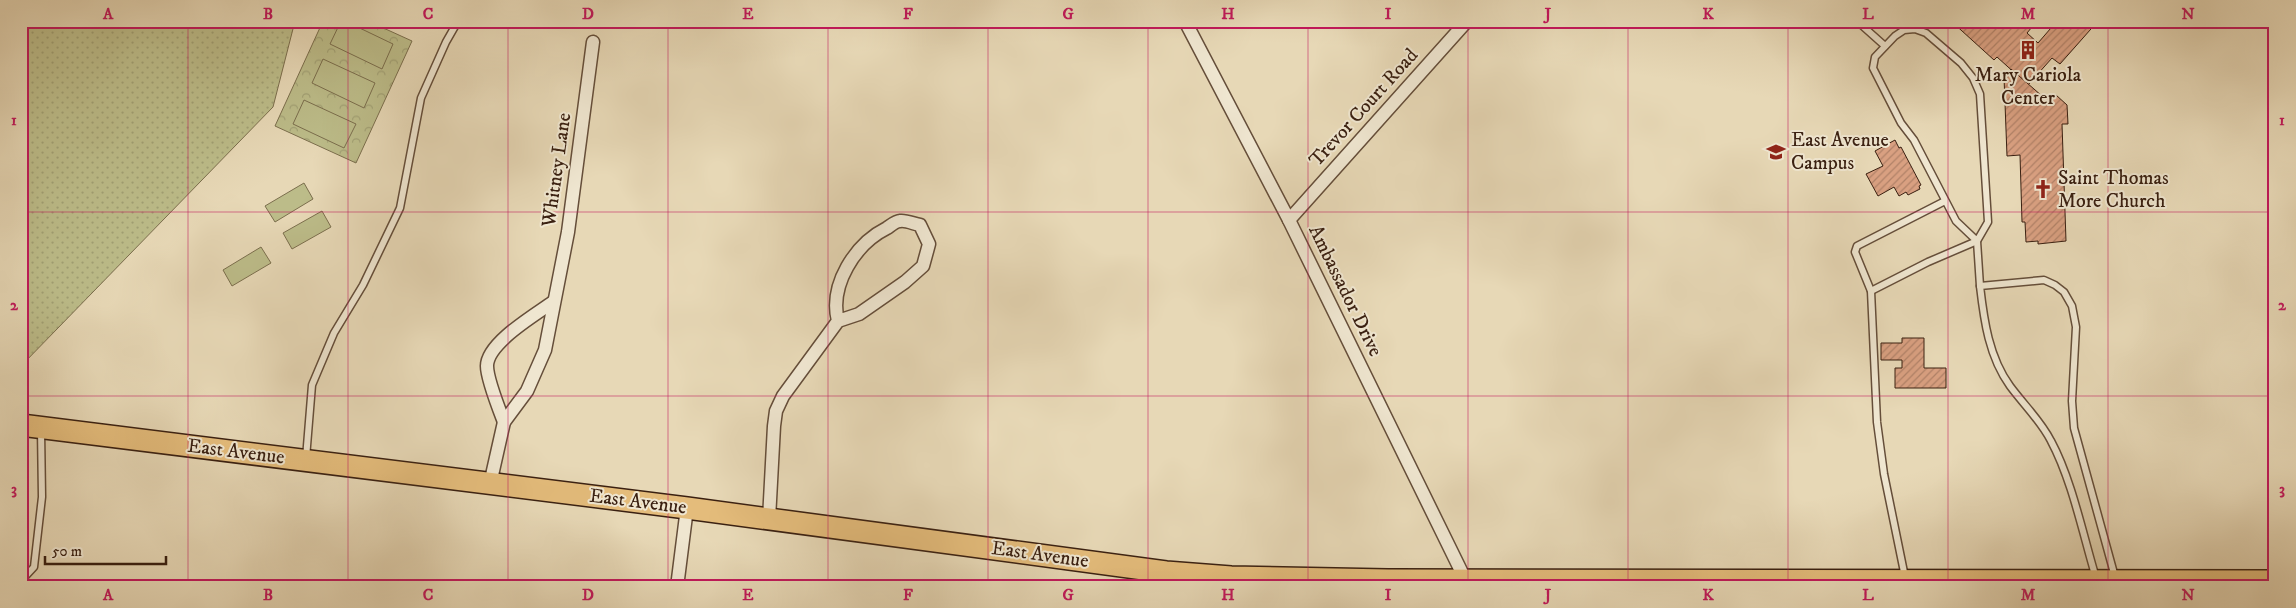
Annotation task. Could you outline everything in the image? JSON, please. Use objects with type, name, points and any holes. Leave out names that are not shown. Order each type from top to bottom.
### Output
[{"type":"main road","name":"East Avenue","points":[[31,426],[769,519],[1160,579],[1265,578],[1812,584],[1906,580],[2106,580],[2251,584],[2275,581]]},
{"type":"street","name":"Ambassador Drive","points":[[1185,21],[1289,220],[1466,580]]},
{"type":"street","name":"Trevor Court Road","points":[[1289,220],[1467,21]]},
{"type":"street","name":"Whitney Lane","points":[[490,484],[504,422],[527,391],[537,371],[553,315],[553,302],[568,232],[593,42]]},
{"type":"street","points":[[769,519],[776,411],[792,380],[838,321],[859,314],[905,282],[923,266],[929,244],[920,225],[900,221],[880,231],[857,250],[843,276],[834,307],[838,321]]},
{"type":"street","points":[[504,422],[487,368],[488,359],[497,345],[553,302]]},
{"type":"street","points":[[677,587],[687,508]]},
{"type":"lane","points":[[305,461],[312,385],[334,333],[363,285],[400,208],[421,98],[446,42],[458,21]]},
{"type":"lane","points":[[1857,21],[1885,46]]},
{"type":"lane","points":[[1977,241],[1956,221],[1914,140],[1901,123],[1873,68],[1875,57],[1904,30],[1915,29],[1926,32],[1961,63],[1973,78],[1980,94],[1988,222],[1977,241],[1980,286],[1988,338],[1997,364],[2009,385],[2051,440],[2063,466],[2106,580]]},
{"type":"lane","points":[[1906,580],[1884,474],[1877,422],[1871,291],[1855,252],[1858,246],[1945,201]]},
{"type":"lane","points":[[1871,291],[1928,262],[1977,241]]},
{"type":"lane","points":[[1980,286],[2044,280],[2064,292],[2072,306],[2076,328],[2072,401],[2074,428],[2106,580]]},
{"type":"lane","points":[[21,581],[34,568],[42,497],[31,426]]},
{"type":"green space","points":[[21,21],[295,21],[273,107],[21,366]]},
{"type":"green space","points":[[323,21],[368,21],[412,41],[356,163],[275,126]]},
{"type":"green space","points":[[341,21],[345,21],[393,44],[382,69],[330,44]]},
{"type":"green space","points":[[323,59],[375,83],[364,108],[312,83]]},
{"type":"green space","points":[[304,100],[356,124],[344,148],[293,124]]},
{"type":"green space","points":[[304,183],[313,199],[275,222],[265,206]]},
{"type":"green space","points":[[322,211],[331,227],[292,249],[283,233]]},
{"type":"green space","points":[[261,247],[271,263],[232,286],[223,270]]},
{"type":"building","points":[[990,21],[1008,21],[994,28]]},
{"type":"building","name":"Mary Cariola Center","points":[[1951,21],[2026,21],[2032,27],[2027,33],[2038,43],[2057,21],[2098,21],[2060,64],[2052,58],[2028,85],[1997,57],[1994,60]]},
{"type":"building","name":"Saint Thomas More Church","points":[[2011,69],[2042,96],[2056,95],[2067,105],[2068,124],[2062,124],[2066,241],[2038,244],[2038,241],[2026,242],[2025,222],[2022,222],[2020,155],[2007,156],[2004,77]]},
{"type":"building","points":[[1895,140],[1899,148],[1901,147],[1921,185],[1919,186],[1920,189],[1908,195],[1906,192],[1899,196],[1894,187],[1878,196],[1866,174],[1883,166],[1875,151]]},
{"type":"building","points":[[1902,338],[1924,338],[1924,368],[1946,368],[1946,388],[1895,388],[1895,368],[1902,368],[1902,360],[1881,360],[1881,343],[1902,343]]},
{"type":"place","name":"Mary Cariola Center","points":[[2028,50]]},
{"type":"place","name":"East Avenue Campus","points":[[1776,152]]},
{"type":"place","name":"Saint Thomas More Church","points":[[2043,189]]}]
